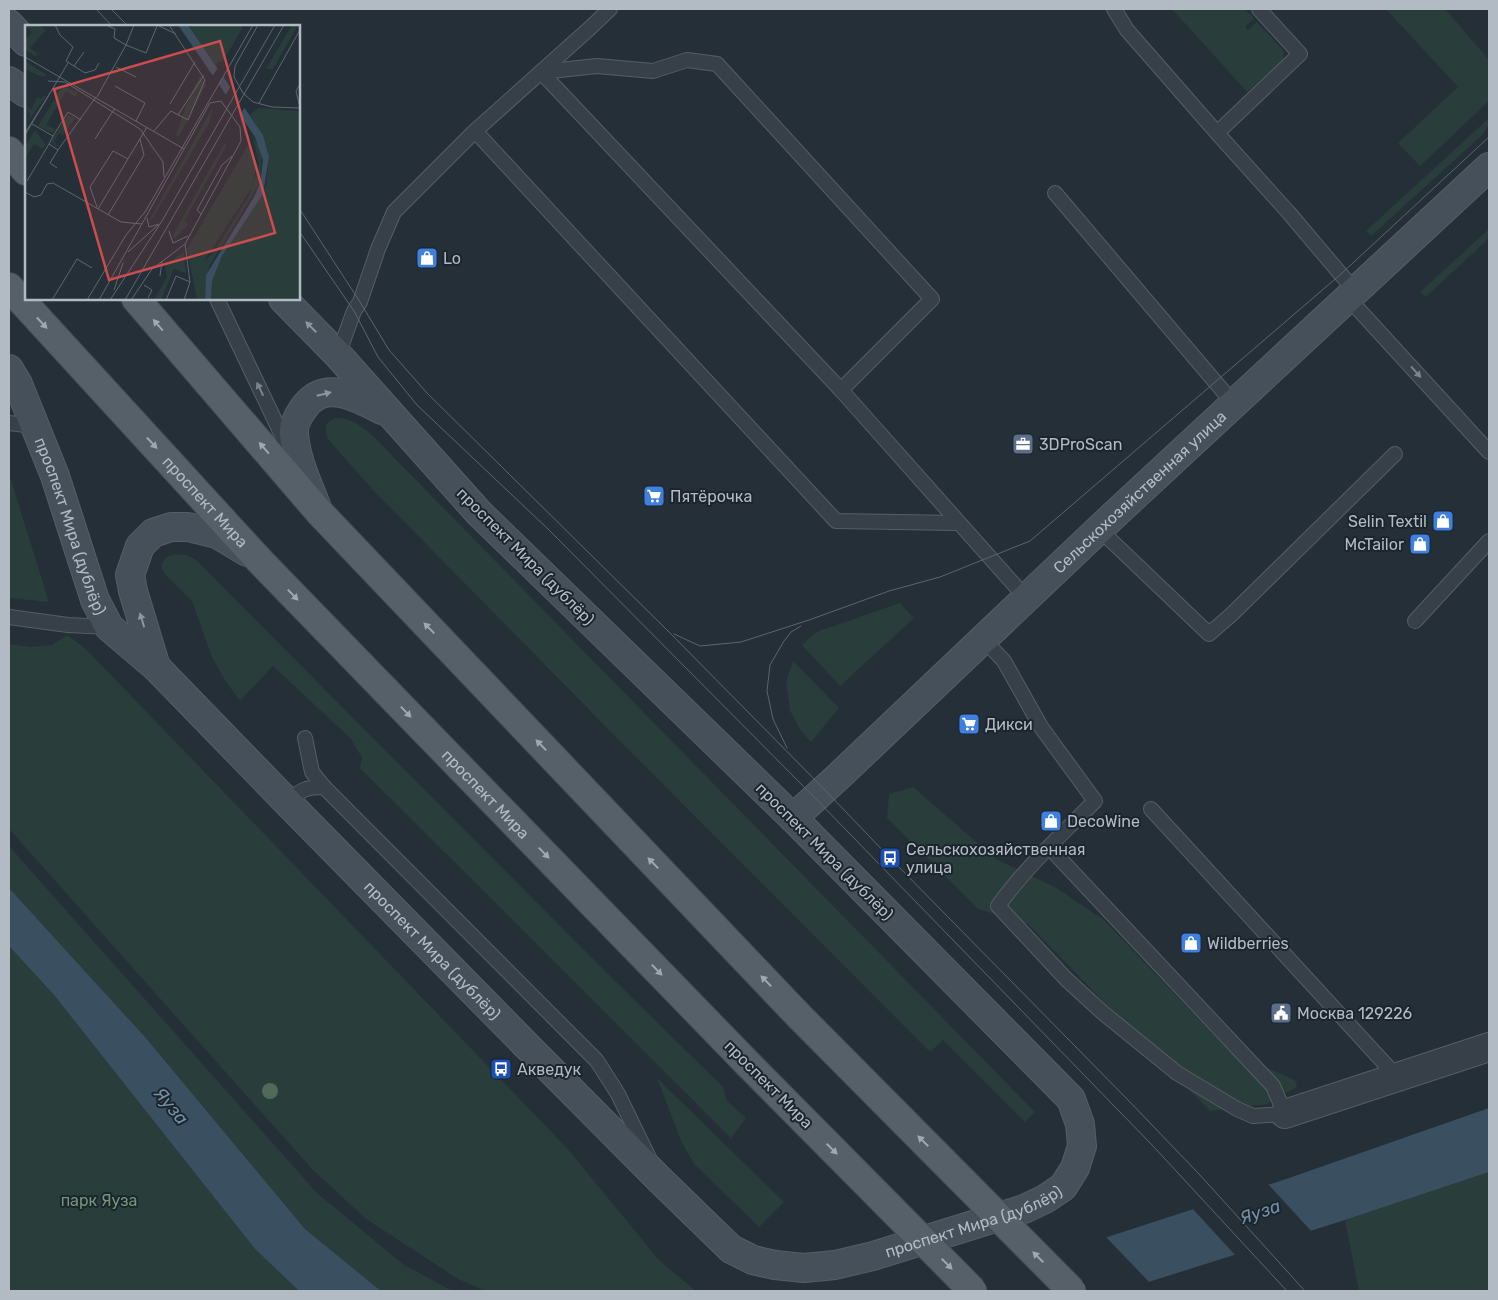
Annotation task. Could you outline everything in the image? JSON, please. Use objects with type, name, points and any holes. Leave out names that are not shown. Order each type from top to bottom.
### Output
[{"type":"main road","points":[[9,24],[25,41]]},
{"type":"main road","points":[[9,81],[25,92]]},
{"type":"main road","points":[[9,151],[25,170]]},
{"type":"main road","name":"Сельскохозяйственная улица","points":[[793,818],[1099,529],[1489,167]]},
{"type":"main road","name":"проспект Мира","points":[[9,288],[259,560],[749,1065],[974,1291]]},
{"type":"main road","points":[[137,300],[319,512],[799,1016],[1072,1291]]},
{"type":"main road","name":"проспект Мира (дублёр)","points":[[9,369],[18,384],[21,424],[55,476],[95,600],[109,627],[156,667],[659,1179],[731,1249],[753,1260],[775,1265],[804,1268],[835,1265],[873,1256],[1024,1209],[1045,1199],[1063,1187],[1075,1168],[1082,1146],[1080,1124],[1071,1099],[793,818],[480,513],[338,355],[284,300]]},
{"type":"main road","name":"проспект Мира (дублёр)","points":[[319,512],[298,457],[294,432],[297,417],[306,404],[317,395],[334,392],[356,397],[383,411],[408,432]]},
{"type":"main road","name":"проспект Мира (дублёр)","points":[[156,667],[130,576],[140,546],[153,533],[171,527],[188,527],[217,534],[259,560]]},
{"type":"street","points":[[1285,1114],[1489,1048]]},
{"type":"lane","points":[[338,355],[394,212],[475,131],[610,9]]},
{"type":"lane","points":[[1114,9],[1127,30],[1289,212],[1383,336],[1489,452]]},
{"type":"lane","points":[[1217,133],[1300,54],[1259,9]]},
{"type":"lane","points":[[541,72],[597,66],[653,71],[687,60],[717,64],[932,299],[841,390]]},
{"type":"lane","points":[[541,72],[841,390],[1026,598]]},
{"type":"lane","points":[[475,131],[836,521],[958,522]]},
{"type":"lane","points":[[1055,193],[1234,404]]},
{"type":"lane","points":[[217,300],[319,512]]},
{"type":"lane","points":[[1099,529],[1209,634],[1231,615],[1395,454]]},
{"type":"lane","points":[[1415,621],[1489,541]]},
{"type":"lane","points":[[9,617],[68,625],[109,627]]},
{"type":"lane","points":[[984,639],[1004,661],[1041,727],[1095,800],[1049,847],[1013,885],[998,906],[1066,979],[1102,1012],[1177,1073],[1252,1116],[1285,1114],[1273,1086],[1049,847]]},
{"type":"lane","points":[[305,738],[312,772],[324,787],[598,1061],[618,1094],[659,1179]]},
{"type":"lane","points":[[287,802],[301,790],[312,787],[324,787]]},
{"type":"lane","points":[[1151,809],[1398,1078]]},
{"type":"green space","points":[[1172,9],[1245,9],[1254,18],[1245,27],[1248,30],[1257,22],[1282,49],[1284,52],[1283,60],[1247,92]]},
{"type":"green space","points":[[1386,9],[1445,9],[1489,60],[1489,101],[1420,166],[1398,143],[1458,87]]},
{"type":"green space","points":[[1489,118],[1489,125],[1481,136],[1371,236],[1366,231]]},
{"type":"green space","points":[[1489,229],[1489,238],[1426,297],[1420,292]]},
{"type":"green space","points":[[336,418],[352,421],[373,436],[1035,1112],[1025,1122],[943,1040],[930,1052],[372,489],[327,438],[326,425],[329,421]]},
{"type":"green space","points":[[9,474],[49,602],[9,598]]},
{"type":"green space","points":[[177,554],[186,555],[196,560],[723,1087],[727,1101],[746,1118],[731,1138],[360,768],[362,758],[351,739],[273,666],[240,701],[226,682],[212,657],[192,601],[165,574],[161,566],[167,557]]},
{"type":"green space","points":[[900,603],[914,618],[840,686],[802,645],[816,632]]},
{"type":"green space","points":[[67,635],[85,648],[566,1147],[659,1260],[696,1291],[485,1291],[458,1279],[366,1219],[311,1168],[9,829],[9,644],[31,647],[52,645]]},
{"type":"green space","points":[[793,661],[839,708],[811,742],[801,731],[790,711],[786,681]]},
{"type":"green space","points":[[913,787],[996,859],[1055,887],[1104,920],[1230,1052],[1295,1080],[1297,1087],[1267,1104],[1210,1111],[1028,924],[978,909],[887,818],[889,794]]},
{"type":"green space","points":[[9,846],[317,1193],[404,1265],[453,1291],[381,1291],[305,1229],[146,1038],[9,888]]},
{"type":"green space","name":"парк Яуза","points":[[9,946],[54,995],[255,1249],[299,1291],[9,1291]]},
{"type":"green space","points":[[657,1078],[784,1202],[759,1227],[694,1164],[681,1141]]},
{"type":"green space","points":[[1489,1172],[1489,1291],[1359,1291],[1345,1220]]},
{"type":"water","name":"Яуза","points":[[9,888],[146,1038],[305,1229],[381,1291],[299,1291],[255,1249],[54,995],[9,946]]},
{"type":"water","name":"Яуза","points":[[1489,1108],[1489,1172],[1345,1220],[1120,1291],[918,1291],[1092,1242],[1289,1178]]},
{"type":"pier","points":[[1266,1182],[1313,1233],[1237,1257],[1191,1207]]},
{"type":"pier","points":[[1104,1235],[1151,1284],[1128,1291],[919,1291],[917,1289]]},
{"type":"tram line","points":[[96,9],[111,25]]},
{"type":"tram line","points":[[111,9],[127,25]]},
{"type":"tram line","points":[[674,634],[700,646],[741,642],[889,591],[940,577],[1030,541],[1341,274],[1489,137]]},
{"type":"tram line","points":[[300,210],[389,350],[427,393],[668,631],[824,789],[1199,1174],[1305,1291]]},
{"type":"tram line","points":[[300,232],[354,311],[378,357],[417,405],[549,530],[815,798],[1153,1146],[1287,1291]]},
{"type":"tram line","points":[[787,748],[773,719],[767,691],[770,665],[791,632],[801,626]]},
{"type":"place","name":"Lo","points":[[427,258]]},
{"type":"place","name":"3DProScan","points":[[1023,444]]},
{"type":"place","name":"Пятёрочка","points":[[654,496]]},
{"type":"place","name":"Selin Textil","points":[[1443,521]]},
{"type":"place","name":"McTailor","points":[[1420,544]]},
{"type":"place","name":"Дикси","points":[[969,724]]},
{"type":"place","name":"DecoWine","points":[[1051,821]]},
{"type":"place","name":"Сельскохозяйственная улица","points":[[890,858]]},
{"type":"place","name":"Wildberries","points":[[1191,943]]},
{"type":"place","name":"Москва 129226","points":[[1281,1013]]},
{"type":"place","name":"Акведук","points":[[501,1069]]}]
